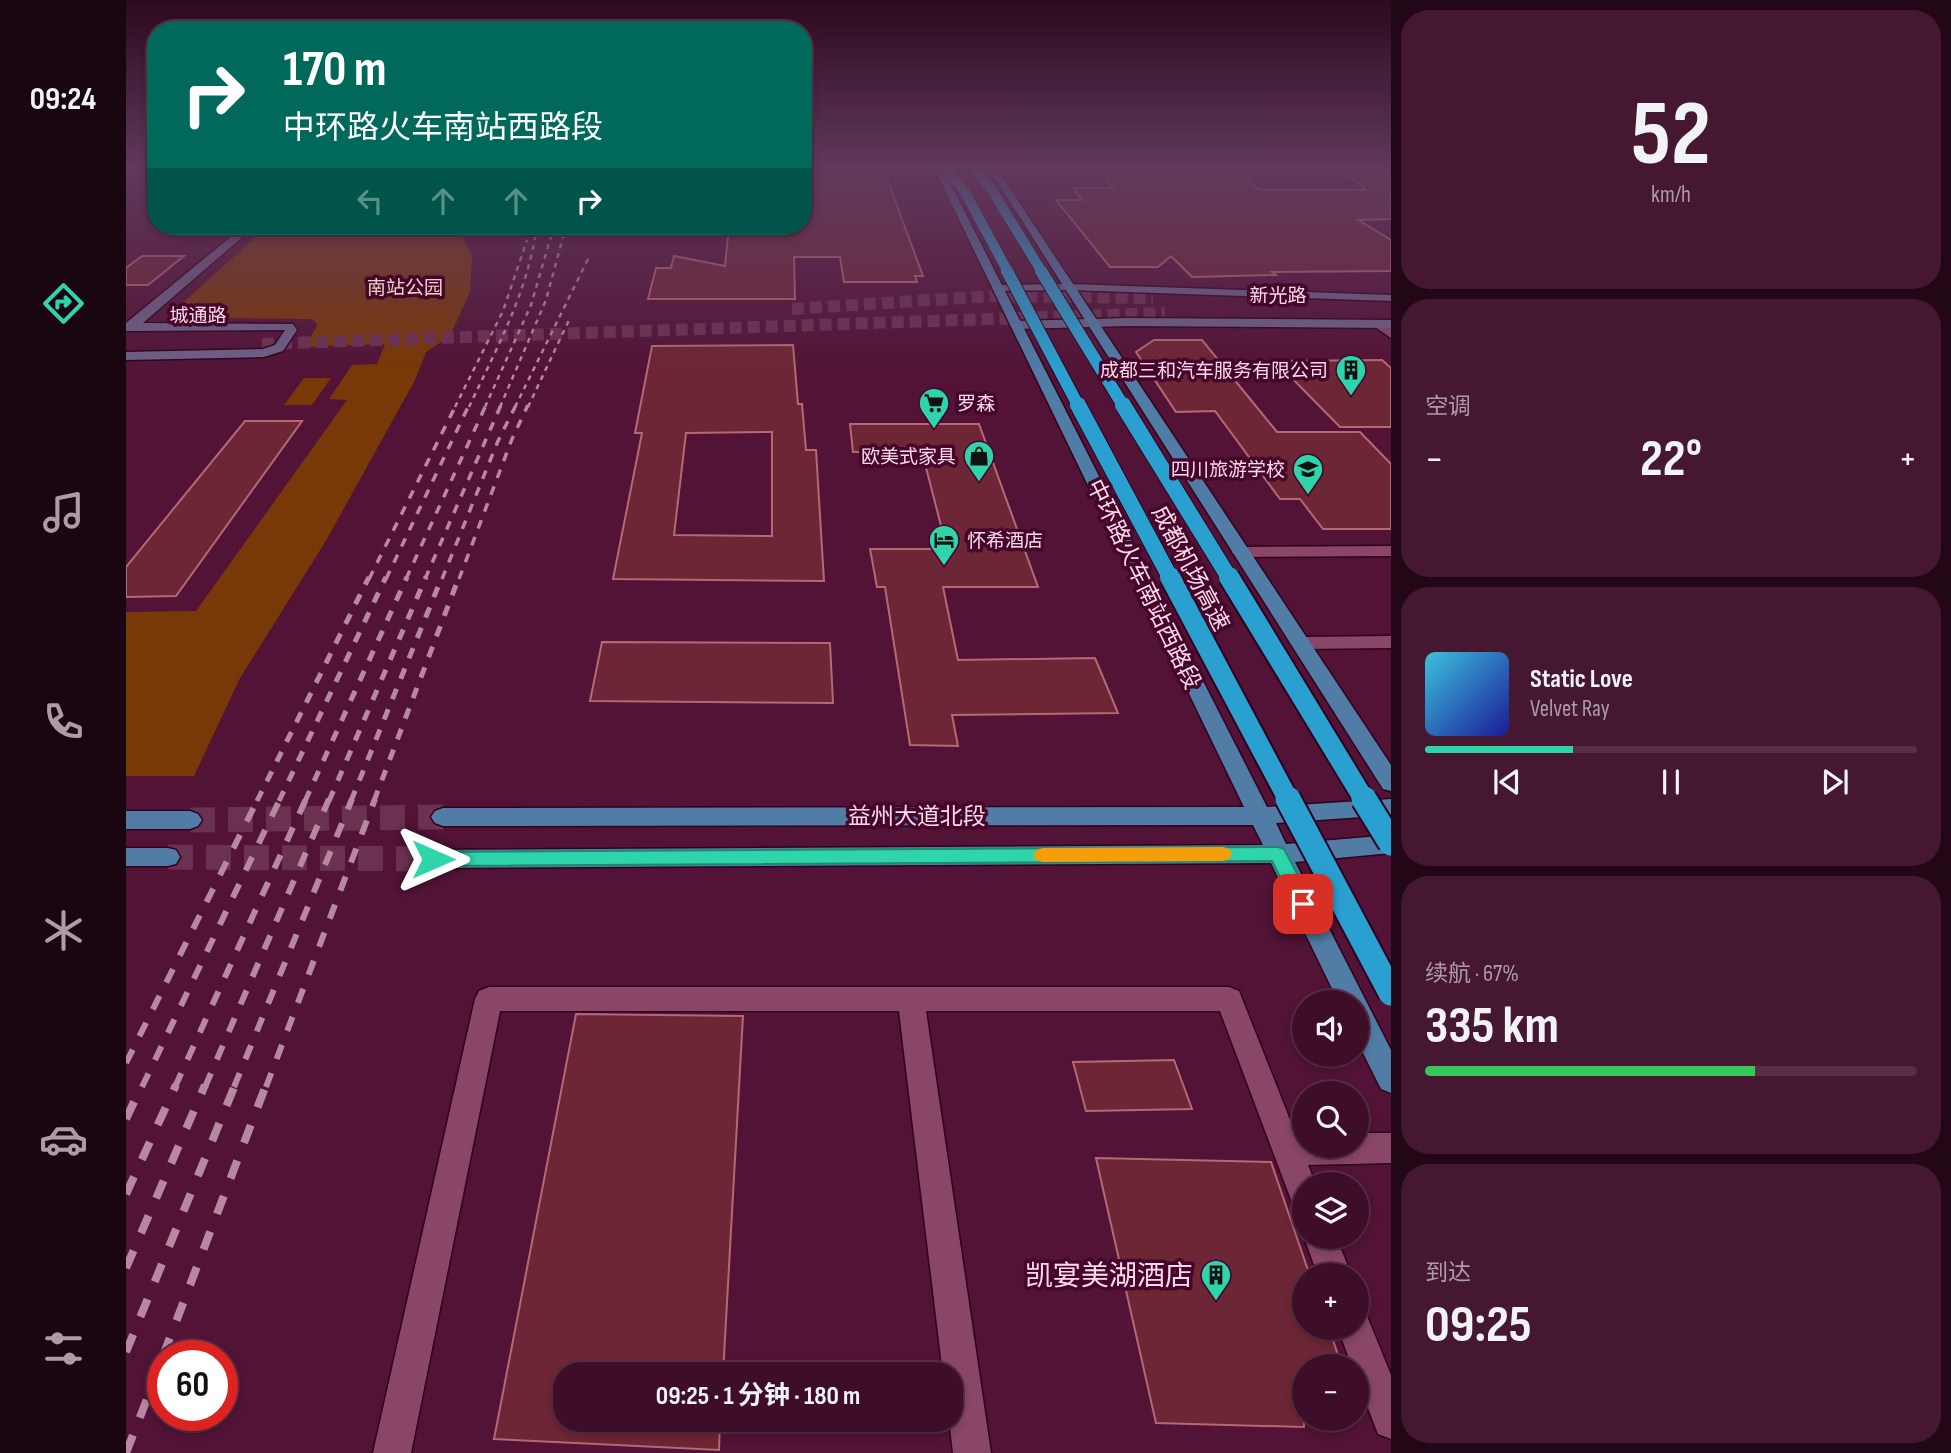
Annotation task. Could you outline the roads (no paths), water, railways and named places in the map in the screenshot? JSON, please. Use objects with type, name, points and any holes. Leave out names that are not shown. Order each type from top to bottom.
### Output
[{"type":"highway","name":"成都机场高速","points":[[988,235],[1391,993]]},
{"type":"highway","name":"成都机场高速","points":[[1020,235],[1391,844]]},
{"type":"main road","points":[[128,330],[239,235]]},
{"type":"main road","name":"中环路火车南站西路段","points":[[972,235],[1346,990]]},
{"type":"main road","points":[[1036,235],[1391,783]]},
{"type":"main road","points":[[998,288],[1070,287],[1155,306],[1385,324]]},
{"type":"main road","points":[[1016,325],[1093,324],[1155,306],[1391,298]]},
{"type":"main road","points":[[1155,306],[1391,306]]},
{"type":"main road","name":"新光路","points":[[1155,306],[1391,314]]},
{"type":"main road","points":[[126,356],[264,353],[279,348],[291,330],[289,327],[277,326],[128,330]]},
{"type":"main road","name":"城通路","points":[[128,330],[271,334]]},
{"type":"main road","name":"城通路","points":[[126,345],[262,344]]},
{"type":"main road","name":"益州大道北段","points":[[443,817],[1259,816],[1391,807]]},
{"type":"main road","points":[[126,820],[190,820]]},
{"type":"main road","name":"益州大道北段","points":[[433,859],[1278,854],[1391,844]]},
{"type":"main road","points":[[126,857],[169,857]]},
{"type":"main road","points":[[1369,1036],[1391,1079]]},
{"type":"street","points":[[1385,324],[1391,334]]},
{"type":"street","points":[[1240,552],[1391,551]]},
{"type":"street","points":[[1300,643],[1391,642]]},
{"type":"street","points":[[392,1453],[489,999],[1229,999],[1296,1172]]},
{"type":"street","points":[[911,999],[972,1453]]},
{"type":"street","points":[[1287,1150],[1391,1148]]},
{"type":"street","points":[[1360,1340],[1391,1421]]},
{"type":"tunnel","points":[[792,309],[993,296],[1153,298]]},
{"type":"tunnel","points":[[262,344],[1165,313]]},
{"type":"tunnel","points":[[190,820],[443,817]]},
{"type":"tunnel","points":[[168,857],[434,859]]},
{"type":"railway","points":[[469,407],[519,297],[535,235]]},
{"type":"railway","points":[[485,407],[531,305],[551,235]]},
{"type":"railway","points":[[500,407],[546,300],[564,235]]},
{"type":"railway","points":[[369,579],[503,311],[527,240]]},
{"type":"railway","points":[[515,407],[590,255]]},
{"type":"railway","points":[[528,407],[570,318]]},
{"type":"railway","points":[[386,579],[469,405]]},
{"type":"railway","points":[[406,579],[486,405]]},
{"type":"railway","points":[[425,579],[501,405]]},
{"type":"railway","points":[[459,579],[512,439],[528,405]]},
{"type":"railway","points":[[442,579],[498,441],[515,407]]},
{"type":"railway","points":[[126,1063],[369,577]]},
{"type":"railway","points":[[279,801],[386,577]]},
{"type":"railway","points":[[305,801],[407,577]]},
{"type":"railway","points":[[329,801],[426,577]]},
{"type":"railway","points":[[351,801],[442,577]]},
{"type":"railway","points":[[374,801],[459,577]]},
{"type":"railway","points":[[142,1087],[280,799]]},
{"type":"railway","points":[[175,1087],[306,799]]},
{"type":"railway","points":[[205,1087],[329,799]]},
{"type":"railway","points":[[234,1087],[352,799]]},
{"type":"railway","points":[[266,1087],[375,799]]},
{"type":"railway","points":[[126,1119],[142,1085]]},
{"type":"railway","points":[[126,1194],[176,1085]]},
{"type":"railway","points":[[126,1268],[205,1085]]},
{"type":"railway","points":[[126,1352],[235,1085]]},
{"type":"railway","points":[[169,1340],[266,1085]]},
{"type":"railway","points":[[126,1453],[147,1399]]},
{"type":"place","name":"成都三和汽车服务有限公司","points":[[1351,397]]},
{"type":"place","name":"罗森","points":[[934,430]]},
{"type":"place","name":"欧美式家具","points":[[979,483]]},
{"type":"place","name":"四川旅游学校","points":[[1308,496]]},
{"type":"place","name":"怀希酒店","points":[[944,567]]},
{"type":"place","name":"凯宴美湖酒店","points":[[1216,1302]]},
{"type":"park label","name":"南站公园","points":[[405,287]]}]
